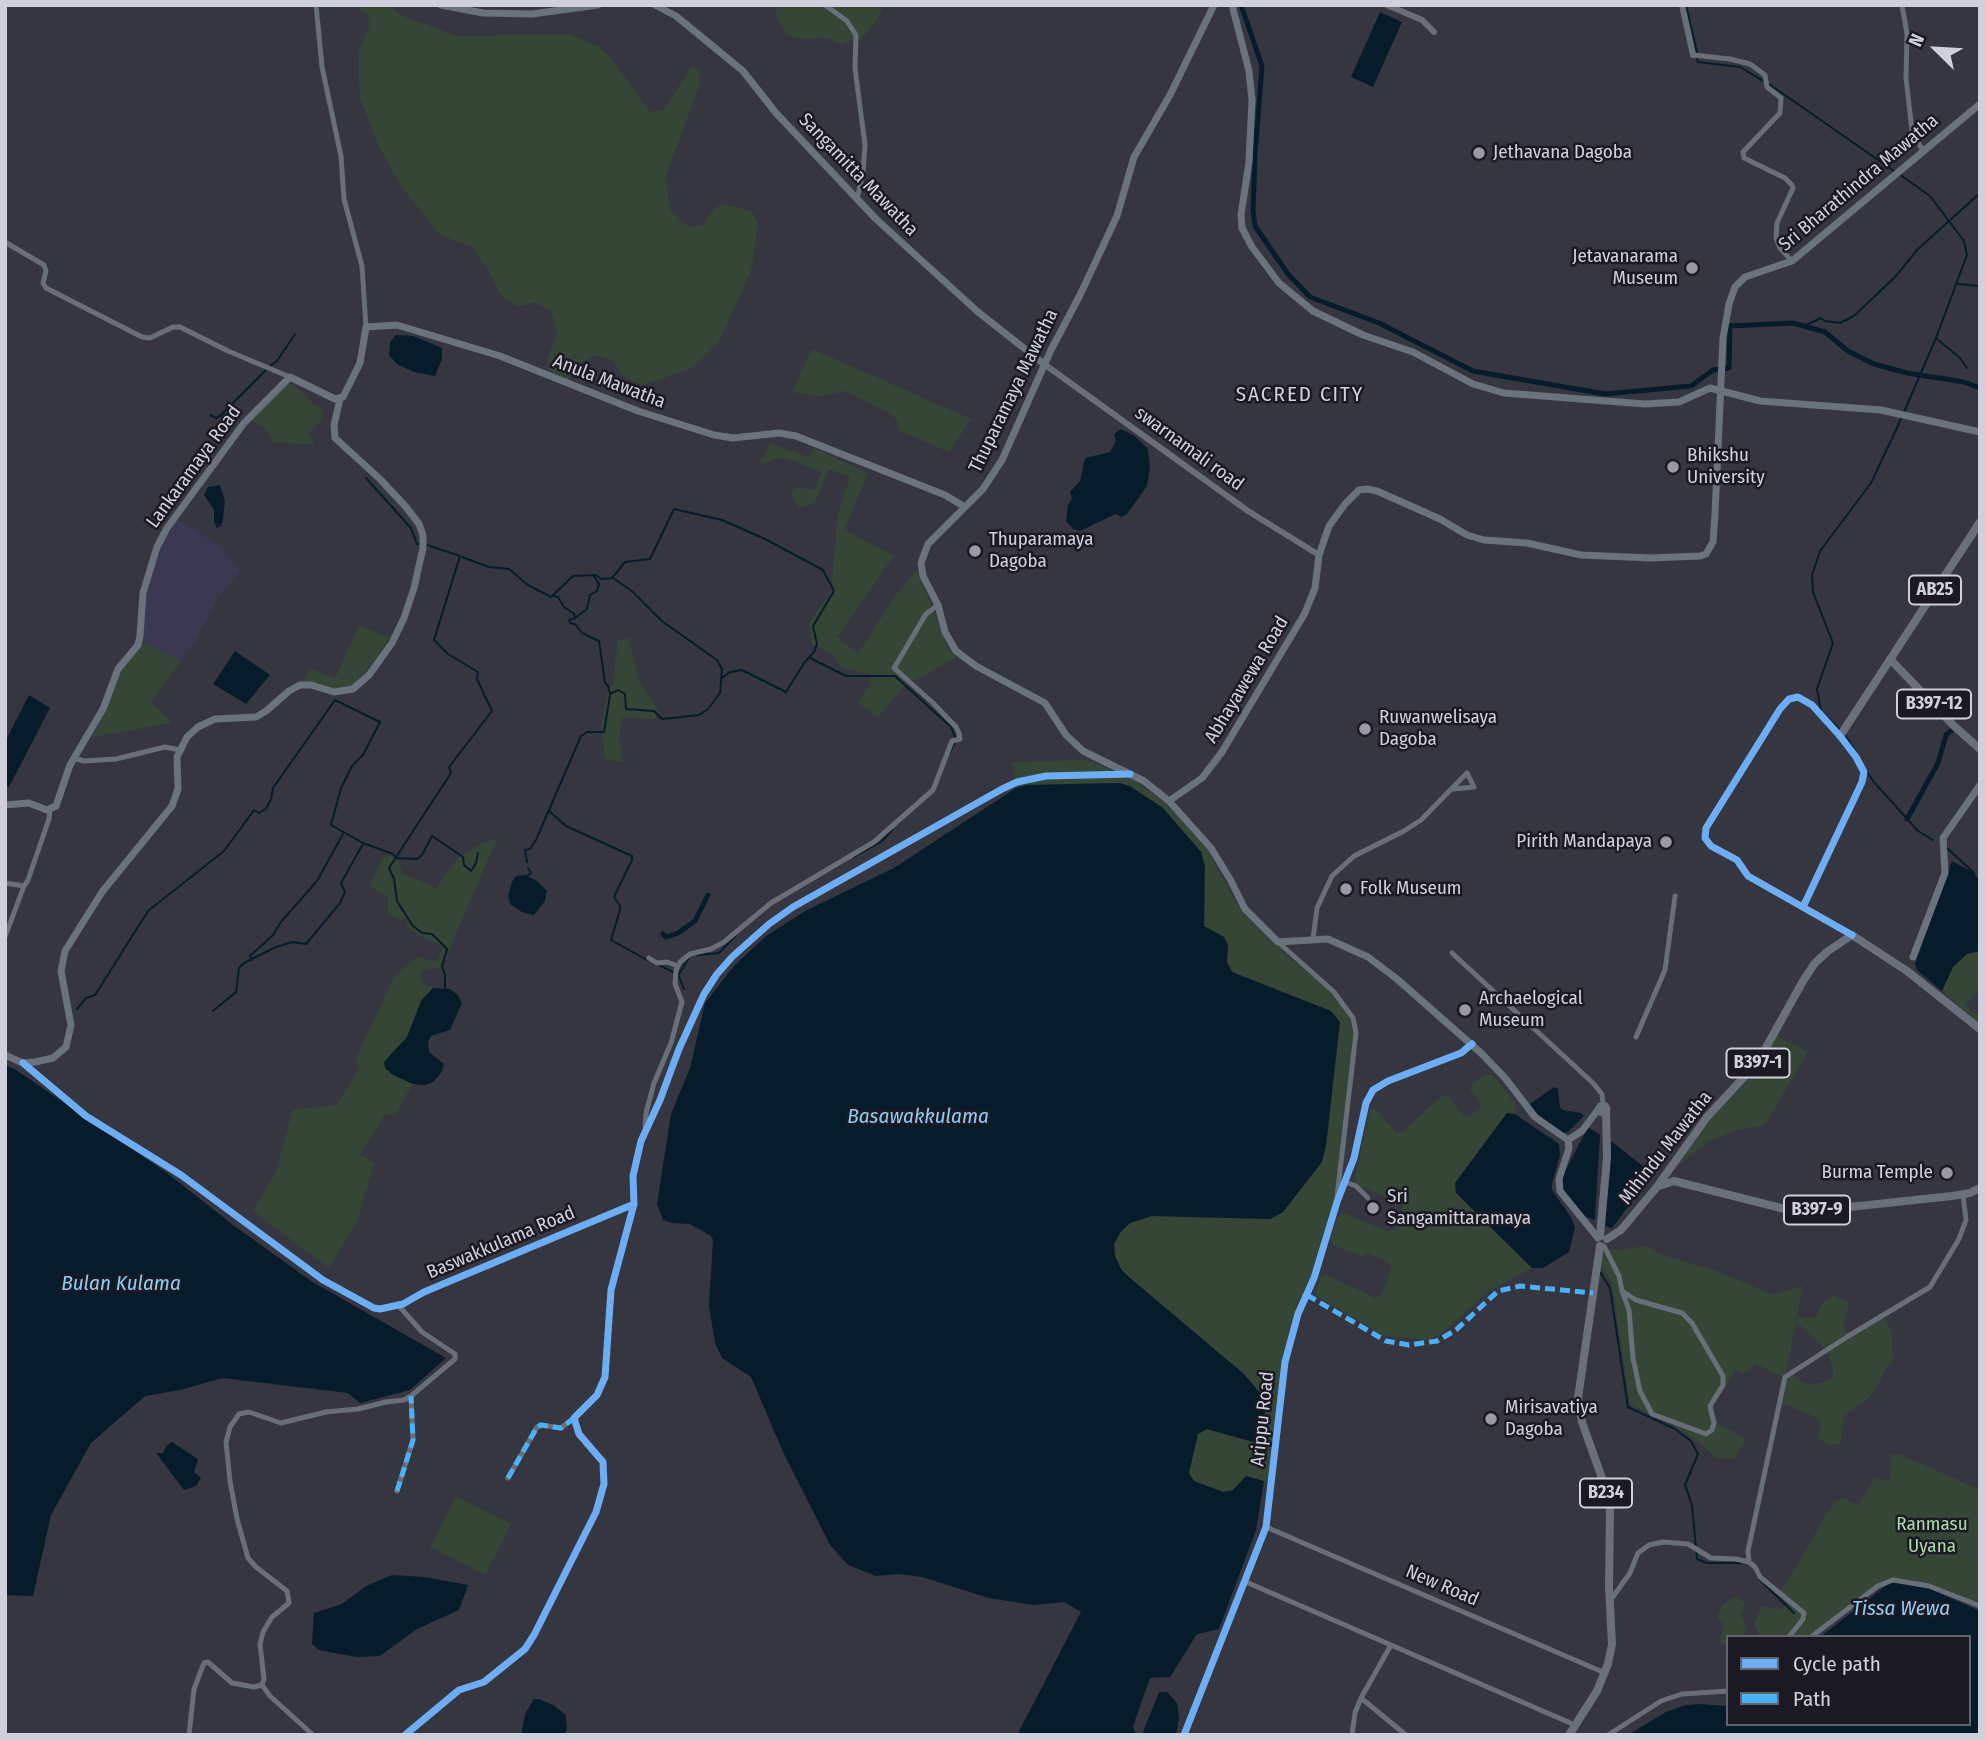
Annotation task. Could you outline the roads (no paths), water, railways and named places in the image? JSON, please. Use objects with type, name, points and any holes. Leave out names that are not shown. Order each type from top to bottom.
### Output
[{"type":"main road","points":[[441,5],[471,12],[532,14],[598,5]]},
{"type":"main road","name":"Sangamitta Mawatha","points":[[655,5],[676,16],[743,71],[776,113],[857,199],[944,282],[1044,364]]},
{"type":"main road","name":"Thuparamaya Mawatha","points":[[1214,5],[1166,103],[1134,157],[1117,216],[1044,364],[997,469],[965,508],[931,541],[924,553],[921,567],[938,605],[945,632],[962,657],[1045,703],[1078,747],[1144,781],[1169,801],[1211,848],[1245,909],[1278,942]]},
{"type":"main road","points":[[1232,5],[1249,71],[1252,100],[1242,228],[1252,247],[1273,275],[1304,306],[1353,331],[1413,352],[1466,381],[1496,391],[1645,404],[1679,402],[1706,388],[1721,387],[1740,397],[1760,401],[1856,407],[1980,432]]},
{"type":"main road","name":"Sri Bharathindra Mawatha","points":[[1721,387],[1727,317],[1735,287],[1745,277],[1792,261],[1980,104]]},
{"type":"main road","name":"Anula Mawatha","points":[[366,327],[397,325],[500,356],[638,411],[720,437],[791,434],[945,495],[965,508]]},
{"type":"main road","points":[[5,1055],[23,1063],[53,1058],[68,1042],[71,1019],[61,971],[65,951],[102,892],[172,806],[177,794],[176,763],[187,737],[204,724],[220,718],[256,717],[300,685],[344,692],[353,689],[364,681],[386,654],[399,630],[409,606],[423,544],[419,524],[380,479],[335,438],[334,425],[340,399],[347,393],[358,369],[366,327]]},
{"type":"main road","points":[[290,377],[340,399]]},
{"type":"main road","name":"Lankaramaya Road","points":[[50,810],[58,802],[73,758],[103,709],[118,669],[138,645],[141,636],[143,593],[164,531],[244,422],[290,377]]},
{"type":"main road","name":"Abhayawewa Road","points":[[1169,801],[1202,778],[1222,752],[1305,613],[1315,588],[1319,555],[1329,526],[1355,493],[1367,489],[1429,514],[1467,535],[1484,540],[1527,543],[1581,555],[1651,558],[1704,555],[1711,548],[1714,534],[1721,387]]},
{"type":"main road","name":"AB25","points":[[1840,736],[1980,522]]},
{"type":"main road","name":"B397-12","points":[[1890,659],[1980,749]]},
{"type":"main road","points":[[1913,957],[1945,873],[1942,845],[1948,828],[1980,785]]},
{"type":"main road","points":[[5,805],[29,803],[50,810]]},
{"type":"main road","points":[[1852,935],[1908,971],[1980,1029]]},
{"type":"main road","name":"Mihindu Mawatha","points":[[1602,1241],[1622,1230],[1707,1117],[1748,1075],[1764,1054],[1810,969],[1828,951],[1852,935]]},
{"type":"main road","points":[[1278,942],[1332,940],[1376,961],[1472,1044],[1505,1078],[1535,1117],[1568,1140],[1559,1179],[1560,1191],[1602,1241]]},
{"type":"main road","points":[[1568,1140],[1582,1131],[1602,1111]]},
{"type":"main road","name":"B234","points":[[1569,1735],[1593,1699],[1605,1673],[1612,1644],[1610,1509],[1582,1422],[1578,1398],[1602,1241],[1607,1158],[1602,1111]]},
{"type":"main road","name":"B397-9","points":[[1656,1188],[1674,1181],[1781,1208],[1803,1210],[1964,1195],[1980,1188]]},
{"type":"street","points":[[316,5],[322,67],[341,156],[344,199],[362,266],[366,327]]},
{"type":"street","points":[[825,5],[847,21],[856,35],[855,68],[865,145],[863,173],[857,199]]},
{"type":"street","points":[[1387,5],[1422,20],[1434,32]]},
{"type":"street","points":[[1682,5],[1693,55],[1750,64],[1765,75],[1767,87],[1781,98],[1780,113],[1744,152],[1744,158],[1774,175],[1785,178],[1793,185],[1777,223],[1776,238],[1780,248],[1792,261]]},
{"type":"street","points":[[1902,5],[1907,34],[1906,78],[1912,131],[1923,151]]},
{"type":"street","points":[[5,242],[44,265],[46,271],[43,283],[46,288],[142,337],[150,338],[173,327],[180,327],[290,377]]},
{"type":"street","name":"swarnamali road","points":[[1044,364],[1248,511],[1319,555]]},
{"type":"street","points":[[508,1478],[537,1427],[541,1425],[561,1428],[575,1418],[597,1395],[605,1377],[611,1290],[634,1205],[634,1176],[645,1132],[646,1113],[654,1083],[671,1043],[682,1002],[675,984],[678,966],[690,954],[711,949],[724,942],[771,903],[874,842],[933,790],[953,741],[960,739],[959,733],[948,719],[894,668],[926,614],[938,605]]},
{"type":"street","points":[[1800,905],[1864,777],[1860,763],[1840,736],[1807,701],[1798,697],[1784,702],[1705,832],[1708,844],[1737,860],[1748,876],[1852,935]]},
{"type":"street","points":[[73,758],[84,761],[116,759],[165,747],[180,750]]},
{"type":"street","points":[[645,1132],[704,994],[732,957],[769,924],[1017,782],[1064,774],[1130,774]]},
{"type":"street","points":[[1313,939],[1317,908],[1332,876],[1353,856],[1421,820],[1452,789]]},
{"type":"street","points":[[5,936],[50,820],[50,810]]},
{"type":"street","points":[[5,883],[24,886]]},
{"type":"street","points":[[1636,1037],[1665,970],[1675,897]]},
{"type":"street","points":[[1278,942],[1334,992],[1353,1018],[1356,1033],[1337,1202]]},
{"type":"street","points":[[1452,953],[1601,1091],[1602,1111]]},
{"type":"street","points":[[649,958],[657,964],[667,962],[678,966]]},
{"type":"street","name":"Arippu Road","points":[[1184,1735],[1266,1528],[1285,1362],[1298,1314],[1314,1278],[1337,1202],[1354,1158],[1366,1103],[1373,1090],[1400,1075],[1461,1053],[1472,1044]]},
{"type":"street","name":"Baswakkulama Road","points":[[23,1063],[86,1116],[181,1175],[323,1280],[380,1309],[398,1305],[634,1205]]},
{"type":"street","points":[[1345,1182],[1356,1186],[1367,1198]]},
{"type":"street","points":[[1749,1562],[1748,1551],[1785,1377],[1930,1287],[1959,1239],[1966,1220],[1964,1195]]},
{"type":"street","points":[[1602,1241],[1619,1276],[1622,1291],[1629,1310],[1633,1358],[1640,1391],[1652,1414],[1706,1434],[1712,1430],[1714,1423],[1710,1405],[1723,1385],[1723,1376],[1692,1323],[1682,1313],[1636,1300],[1622,1291]]},
{"type":"street","points":[[262,1685],[264,1679],[260,1644],[263,1632],[272,1618],[286,1607],[289,1602],[288,1591],[248,1558],[230,1481],[226,1442],[230,1427],[240,1414],[249,1412],[281,1423],[326,1412],[404,1400],[411,1396],[455,1359],[455,1354],[422,1332],[398,1305]]},
{"type":"street","points":[[397,1491],[413,1440],[411,1396]]},
{"type":"street","points":[[405,1735],[459,1690],[484,1682],[525,1649],[534,1635],[596,1512],[604,1484],[603,1462],[579,1434],[574,1424],[575,1418]]},
{"type":"street","name":"New Road","points":[[1266,1528],[1605,1673]]},
{"type":"street","points":[[1610,1601],[1630,1573],[1638,1553],[1649,1545],[1663,1542],[1688,1544],[1711,1558],[1749,1562],[1755,1567],[1760,1577],[1804,1613],[1804,1619],[1792,1635]]},
{"type":"street","points":[[1814,1635],[1878,1586],[1893,1580],[1912,1581],[1980,1605]]},
{"type":"street","points":[[1246,1582],[1575,1725]]},
{"type":"street","points":[[1352,1735],[1355,1713],[1361,1698],[1391,1646]]},
{"type":"street","points":[[189,1735],[194,1689],[204,1663],[208,1662],[232,1683],[254,1687],[262,1685]]},
{"type":"street","points":[[262,1685],[270,1696],[313,1735]]},
{"type":"street","points":[[1608,1735],[1650,1707],[1671,1697],[1726,1691]]},
{"type":"street","points":[[1361,1698],[1406,1735]]},
{"type":"water","points":[[1380,12],[1402,22],[1373,87],[1351,77]]},
{"type":"water","points":[[396,335],[413,336],[442,348],[442,359],[435,376],[414,372],[397,364],[389,355],[390,342]]},
{"type":"water","points":[[1121,429],[1135,436],[1148,449],[1150,468],[1147,486],[1127,514],[1121,517],[1115,514],[1080,531],[1073,529],[1066,521],[1068,504],[1072,499],[1070,492],[1080,481],[1085,458],[1110,452],[1116,441],[1114,434]]},
{"type":"water","points":[[220,485],[225,501],[221,526],[217,528],[214,510],[204,495],[208,487]]},
{"type":"water","points":[[235,651],[270,675],[246,704],[213,684]]},
{"type":"water","points":[[29,695],[50,708],[9,787],[5,785],[5,742]]},
{"type":"water","name":"Basawakkulama","points":[[1120,783],[1130,786],[1163,808],[1201,852],[1205,866],[1204,926],[1224,937],[1228,945],[1227,962],[1232,972],[1331,1011],[1340,1022],[1322,1162],[1283,1212],[1270,1219],[1152,1216],[1130,1223],[1114,1244],[1115,1256],[1121,1269],[1244,1374],[1265,1399],[1261,1437],[1253,1442],[1207,1429],[1198,1434],[1189,1473],[1194,1481],[1223,1492],[1233,1490],[1246,1476],[1264,1481],[1256,1530],[1219,1629],[1197,1634],[1170,1677],[1150,1678],[1133,1726],[1136,1735],[1017,1735],[1081,1612],[1064,1602],[1033,1605],[989,1598],[922,1577],[899,1574],[876,1576],[848,1565],[830,1545],[783,1452],[751,1377],[722,1358],[715,1343],[709,1306],[713,1240],[711,1236],[690,1224],[663,1220],[657,1204],[671,1114],[690,1068],[705,1003],[734,966],[766,936],[807,910],[894,868],[1016,788],[1027,785]]},
{"type":"water","points":[[1952,861],[1974,873],[1980,881],[1980,951],[1967,954],[1953,967],[1942,991],[1917,970],[1915,964]]},
{"type":"water","points":[[525,875],[537,881],[547,891],[545,901],[534,915],[511,905],[508,897],[516,876]]},
{"type":"water","points":[[433,988],[450,989],[458,995],[462,1003],[450,1030],[431,1036],[428,1042],[429,1052],[444,1064],[441,1073],[433,1082],[425,1085],[413,1084],[393,1075],[385,1068],[384,1062],[407,1037],[421,1001]]},
{"type":"water","name":"Bulan Kulama","points":[[5,1065],[167,1173],[311,1281],[446,1358],[410,1390],[360,1403],[348,1393],[223,1378],[145,1396],[91,1443],[51,1515],[33,1596],[5,1595]]},
{"type":"water","points":[[1554,1087],[1558,1089],[1560,1107],[1563,1110],[1584,1116],[1568,1132],[1563,1133],[1530,1109],[1530,1104]]},
{"type":"water","points":[[1507,1113],[1515,1114],[1559,1144],[1560,1155],[1552,1190],[1575,1227],[1569,1252],[1543,1268],[1532,1268],[1456,1193],[1455,1183]]},
{"type":"water","points":[[1588,1127],[1600,1135],[1595,1220],[1586,1217],[1561,1190],[1560,1181]]},
{"type":"water","points":[[1611,1141],[1653,1174],[1612,1228],[1605,1226]]},
{"type":"water","points":[[172,1442],[198,1459],[194,1472],[201,1478],[196,1486],[184,1490],[156,1453],[163,1453],[166,1446]]},
{"type":"water","points":[[392,1575],[424,1577],[468,1585],[459,1610],[417,1629],[380,1656],[356,1657],[319,1650],[312,1644],[314,1613],[342,1604],[366,1586]]},
{"type":"water","name":"Tissa Wewa","points":[[1895,1582],[1928,1588],[1980,1611],[1980,1735],[1628,1735],[1666,1712],[1699,1704],[1726,1706],[1726,1726],[1971,1726],[1971,1635],[1823,1635],[1888,1584]]},
{"type":"water","points":[[1159,1692],[1167,1692],[1177,1703],[1179,1718],[1176,1735],[1148,1735],[1143,1732]]},
{"type":"water","points":[[534,1699],[553,1705],[566,1715],[565,1735],[521,1735],[525,1714]]},
{"type":"waterway","points":[[1241,5],[1262,66],[1255,155],[1255,226],[1288,274],[1310,297],[1379,323],[1473,371],[1605,394],[1691,386],[1713,370],[1729,368],[1730,326],[1793,323],[1825,332],[1848,351],[1874,364],[1907,373],[1964,382],[1980,388]]},
{"type":"waterway","points":[[1686,5],[1697,52]]},
{"type":"waterway","points":[[1697,58],[1698,62],[1740,67],[1765,82]]},
{"type":"waterway","points":[[1769,84],[1894,171]]},
{"type":"waterway","points":[[1899,174],[1930,196],[1964,241],[1967,255],[1936,338],[1904,412]]},
{"type":"waterway","points":[[1804,326],[1821,318],[1840,323],[1854,316],[1895,277],[1918,249],[1980,193]]},
{"type":"waterway","points":[[1958,284],[1980,286]]},
{"type":"waterway","points":[[270,366],[277,361],[295,334]]},
{"type":"waterway","points":[[1937,339],[1960,358],[1967,368]]},
{"type":"waterway","points":[[210,415],[216,418],[220,416],[266,370]]},
{"type":"waterway","points":[[1841,731],[1821,711],[1817,689],[1833,643],[1813,592],[1812,575],[1820,551],[1871,483],[1902,417]]},
{"type":"waterway","points":[[366,478],[411,528],[417,544],[421,544]]},
{"type":"waterway","points":[[462,557],[489,567],[509,569],[528,585],[551,597],[573,576],[596,575],[601,579],[612,578],[625,562],[650,559],[674,509],[722,520],[823,570],[834,591],[813,626],[817,644],[814,652],[786,692],[742,670],[730,672],[722,678]]},
{"type":"waterway","points":[[427,545],[460,556],[434,640],[448,654],[478,672],[477,679],[492,711],[449,767],[451,773],[389,868],[394,879],[397,901],[412,925],[422,933],[432,934],[447,949],[442,966],[445,988]]},
{"type":"waterway","points":[[594,576],[599,584],[597,591],[590,595],[587,609],[569,620],[582,633],[599,641],[605,683],[610,694],[618,690],[625,694],[626,709],[654,711],[662,719],[699,715],[708,709],[720,693],[722,669],[717,660],[663,622],[633,592],[613,578]]},
{"type":"waterway","points":[[554,596],[558,597],[575,618]]},
{"type":"waterway","points":[[810,658],[846,676],[895,676],[951,727],[955,737]]},
{"type":"waterway","points":[[527,862],[525,850],[530,849],[536,840],[581,736],[587,732],[604,732],[610,695]]},
{"type":"waterway","points":[[77,1009],[86,998],[95,995],[148,911],[224,851],[254,810],[259,813],[266,809],[273,788],[335,700],[380,722],[363,755],[352,766],[341,788],[331,825],[363,843],[393,854],[396,858],[417,859],[432,836],[463,857],[464,865],[471,871],[478,853]]},
{"type":"waterway","points":[[1907,819],[1938,763],[1946,735],[1951,731]]},
{"type":"waterway","points":[[1845,735],[1857,754]]},
{"type":"waterway","points":[[950,752],[955,742]]},
{"type":"waterway","points":[[1865,768],[1873,781],[1918,831],[1933,840]]},
{"type":"waterway","points":[[549,811],[566,826],[632,856],[614,897],[620,910],[611,940],[647,960]]},
{"type":"waterway","points":[[854,857],[882,841],[892,830]]},
{"type":"waterway","points":[[252,960],[250,956],[273,935],[317,881],[343,834]]},
{"type":"waterway","points":[[213,1011],[236,992],[239,968],[244,963],[276,947],[293,942],[306,944],[340,903],[345,892],[341,883],[363,844]]},
{"type":"waterway","points":[[1947,848],[1974,873]]},
{"type":"waterway","points":[[527,876],[531,873],[528,868]]},
{"type":"waterway","points":[[663,934],[666,937],[678,933],[695,921],[708,895]]},
{"type":"waterway","points":[[697,955],[719,953],[736,935]]},
{"type":"waterway","points":[[679,974],[689,958]]},
{"type":"waterway","points":[[659,965],[673,972]]},
{"type":"waterway","points":[[678,974],[684,989]]},
{"type":"waterway","points":[[1600,1272],[1610,1288],[1628,1407],[1675,1429],[1691,1441],[1698,1454],[1685,1485],[1692,1505],[1697,1559],[1707,1563],[1742,1563]]},
{"type":"waterway","points":[[1759,1579],[1794,1613]]},
{"type":"place","name":"Jethavana Dagoba","points":[[1479,153]]},
{"type":"place","name":"Jetavanarama Museum","points":[[1692,268]]},
{"type":"place","name":"Bhikshu University","points":[[1673,467]]},
{"type":"place","name":"Thuparamaya Dagoba","points":[[975,551]]},
{"type":"place","name":"Ruwanwelisaya Dagoba","points":[[1365,729]]},
{"type":"place","name":"Pirith Mandapaya","points":[[1666,842]]},
{"type":"place","name":"Folk Museum","points":[[1346,889]]},
{"type":"place","name":"Archaelogical Museum","points":[[1465,1010]]},
{"type":"place","name":"Burma Temple","points":[[1947,1173]]},
{"type":"place","name":"Sri Sangamittaramaya","points":[[1373,1208]]},
{"type":"place","name":"Mirisavatiya Dagoba","points":[[1491,1419]]},
{"type":"district","name":"SACRED CITY","points":[[1300,395]]},
{"type":"park label","name":"Ranmasu Uyana","points":[[1932,1536]]}]
